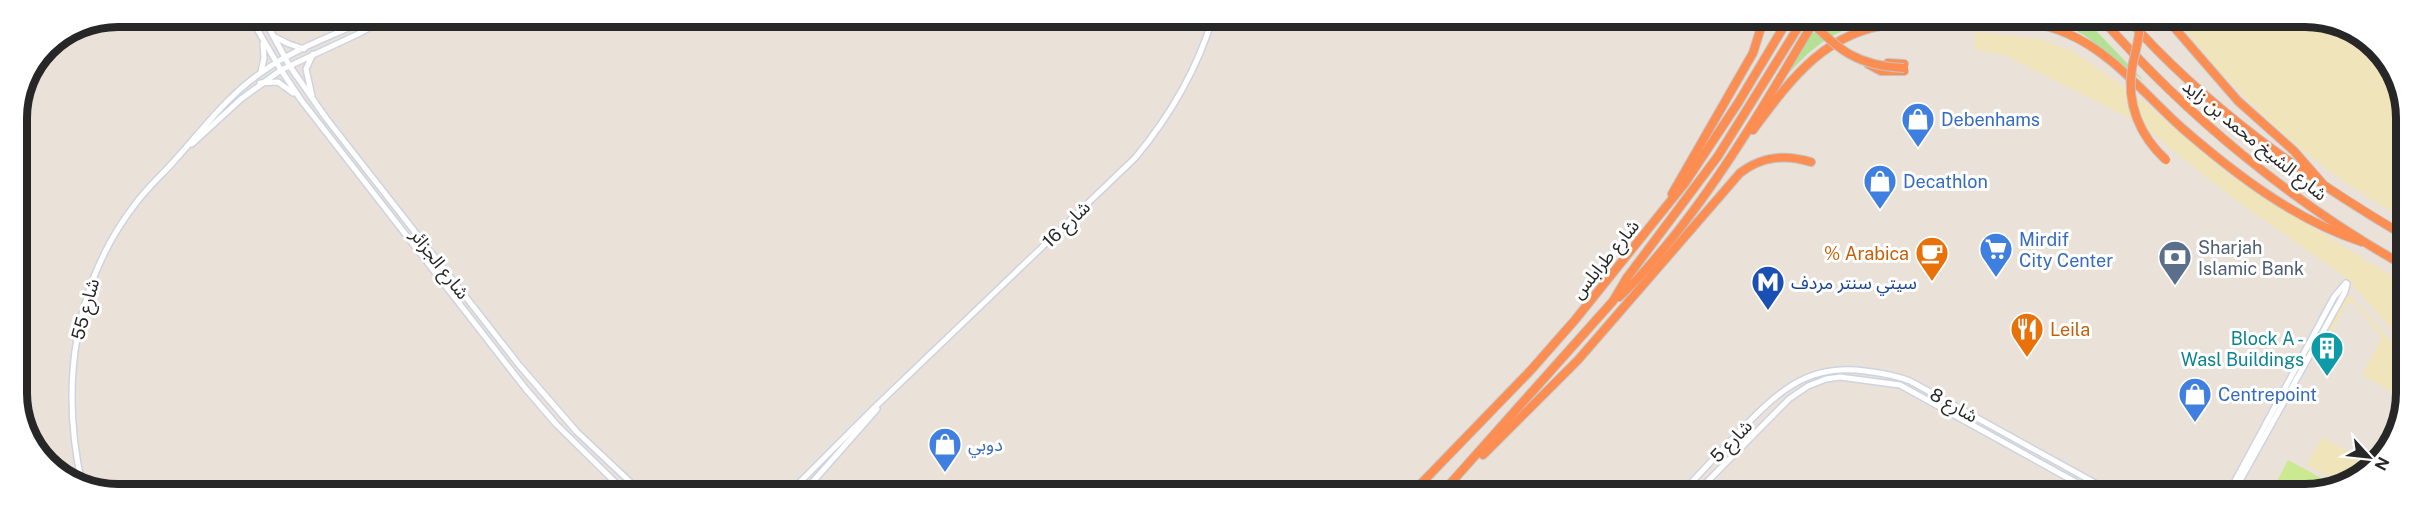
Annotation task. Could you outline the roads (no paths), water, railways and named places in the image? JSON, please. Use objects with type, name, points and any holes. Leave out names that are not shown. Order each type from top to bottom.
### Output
[{"type":"highway","points":[[1669,201],[1753,53],[1761,27]]},
{"type":"highway","name":"شارع طرابلس","points":[[1421,484],[1575,320],[1685,183],[1712,144],[1784,27]]},
{"type":"highway","name":"شارع طرابلس","points":[[1451,484],[1613,301],[1626,279],[1718,156],[1800,27]]},
{"type":"highway","points":[[1728,162],[1810,27]]},
{"type":"highway","points":[[1816,27],[1834,44],[1868,64],[1904,68]]},
{"type":"highway","points":[[1613,301],[1633,284],[1668,243],[1792,78],[1816,56],[1845,38],[1880,27]]},
{"type":"highway","points":[[2050,27],[2084,42],[2112,63],[2182,128],[2250,182],[2321,226],[2362,242]]},
{"type":"highway","name":"شارع الشيخ محمد بن زايد","points":[[2109,27],[2130,51],[2206,123],[2287,189],[2362,242],[2396,261]]},
{"type":"highway","name":"شارع الشيخ محمد بن زايد","points":[[2136,27],[2187,80],[2231,119],[2326,189],[2396,231]]},
{"type":"highway","points":[[2140,27],[2131,79],[2132,104],[2144,135],[2166,160]]},
{"type":"highway","points":[[2174,27],[2238,101],[2294,151],[2326,189]]},
{"type":"highway","points":[[1461,473],[1512,429],[1578,360],[1740,173],[1753,164],[1769,158],[1790,157],[1811,162]]},
{"type":"street","name":"شارع الجزائر","points":[[255,27],[280,70],[301,100],[525,388],[564,432],[617,484]]},
{"type":"street","name":"شارع الجزائر","points":[[269,27],[289,65],[312,98],[537,387],[577,432],[632,484]]},
{"type":"street","name":"شارع 55","points":[[81,476],[74,436],[72,379],[76,339],[86,295],[105,251],[121,224],[138,200],[230,97],[276,62],[351,27]]},
{"type":"street","name":"شارع 55","points":[[176,160],[260,83],[289,65],[371,27]]},
{"type":"street","name":"شارع 16","points":[[798,484],[1135,158],[1161,126],[1182,91],[1201,52],[1210,27]]},
{"type":"street","points":[[273,35],[304,49]]},
{"type":"street","points":[[261,72],[264,58],[262,39]]},
{"type":"street","points":[[312,98],[306,72],[308,61],[313,54]]},
{"type":"street","points":[[260,83],[274,81],[281,83],[301,100]]},
{"type":"street","points":[[2235,484],[2334,297],[2346,284],[2345,292],[2293,387],[2236,484]]},
{"type":"street","points":[[2293,387],[2294,378],[2310,349],[2310,343]]},
{"type":"street","name":"شارع 8","points":[[1783,390],[1813,374],[1832,370],[1855,369],[1898,376],[1945,399],[2097,484]]},
{"type":"street","name":"شارع 8","points":[[1789,399],[1808,386],[1834,378],[1895,383],[2077,484]]},
{"type":"street","name":"شارع 5","points":[[1691,484],[1759,411],[1783,390]]},
{"type":"street","name":"شارع 5","points":[[1705,484],[1789,399]]},
{"type":"street","name":"شارع 16","points":[[811,484],[881,403]]},
{"type":"street","points":[[2261,444],[2273,417],[2272,412]]},
{"type":"street","points":[[1699,484],[1710,472],[1707,466]]},
{"type":"place","name":"Debenhams","points":[[1918,148]]},
{"type":"place","name":"Decathlon","points":[[1880,210]]},
{"type":"place","name":"Mirdif City Center","points":[[1996,278]]},
{"type":"place","name":"% Arabica","points":[[1932,282]]},
{"type":"place","name":"Sharjah Islamic Bank","points":[[2175,286]]},
{"type":"place","name":"سيتي سنتر مردف","points":[[1768,311]]},
{"type":"place","name":"Leila","points":[[2027,358]]},
{"type":"place","name":"Block A - Wasl Buildings","points":[[2327,377]]},
{"type":"place","name":"Centrepoint","points":[[2195,423]]},
{"type":"place","name":"دوبي","points":[[945,473]]}]
